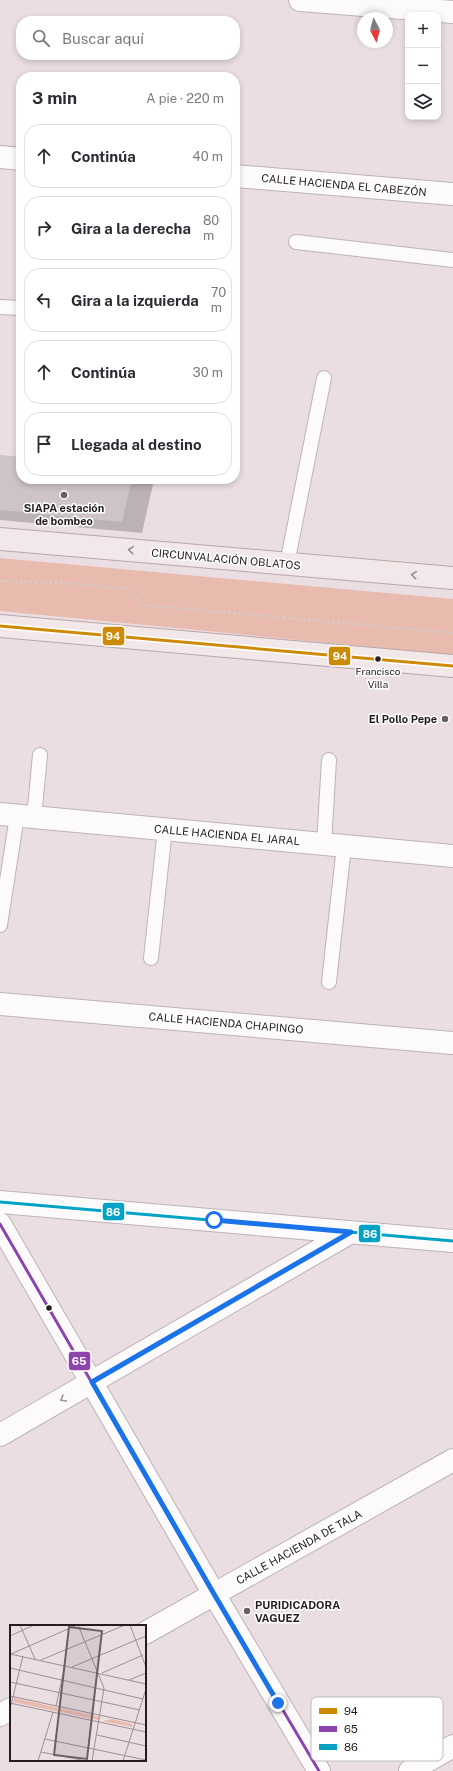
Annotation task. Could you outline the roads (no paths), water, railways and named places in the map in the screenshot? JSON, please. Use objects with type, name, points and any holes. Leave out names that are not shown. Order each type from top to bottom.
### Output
[{"type":"main road","name":"CIRCUNVALACIÓN OBLATOS","points":[[0,539],[453,578]]},
{"type":"main road","points":[[0,626],[453,666]]},
{"type":"street","points":[[300,0],[453,12]]},
{"type":"street","points":[[0,157],[16,159]]},
{"type":"street","name":"CALLE HACIENDA EL CABEZÓN","points":[[240,176],[453,194]]},
{"type":"street","name":"CALLE HACIENDA EL JARAL","points":[[17,816],[453,856]]},
{"type":"street","name":"CALLE HACIENDA CHAPINGO","points":[[0,1004],[453,1043]]},
{"type":"street","points":[[0,1202],[351,1232],[452,1235]]},
{"type":"street","points":[[0,1224],[214,1594],[311,1758]]},
{"type":"street","points":[[0,1435],[351,1232]]},
{"type":"street","name":"CALLE HACIENDA DE TALA","points":[[146,1632],[453,1460]]},
{"type":"street","points":[[0,1715],[10,1710]]},
{"type":"street","points":[[443,1752],[453,1746]]},
{"type":"street","points":[[313,1761],[319,1771]]},
{"type":"street","points":[[410,1771],[427,1761]]},
{"type":"lane","points":[[296,242],[453,260]]},
{"type":"lane","points":[[0,307],[16,308]]},
{"type":"lane","points":[[287,564],[324,378]]},
{"type":"lane","points":[[0,925],[17,816],[40,755]]},
{"type":"lane","points":[[329,760],[334,845],[329,982]]},
{"type":"lane","points":[[151,958],[165,829]]},
{"type":"place","name":"SIAPA estación de bombeo","points":[[64,495]]},
{"type":"place","name":"Francisco Villa","points":[[378,659]]},
{"type":"place","name":"El Pollo Pepe","points":[[445,719]]},
{"type":"place","name":"PURIDICADORA VAGUEZ","points":[[247,1611]]}]
